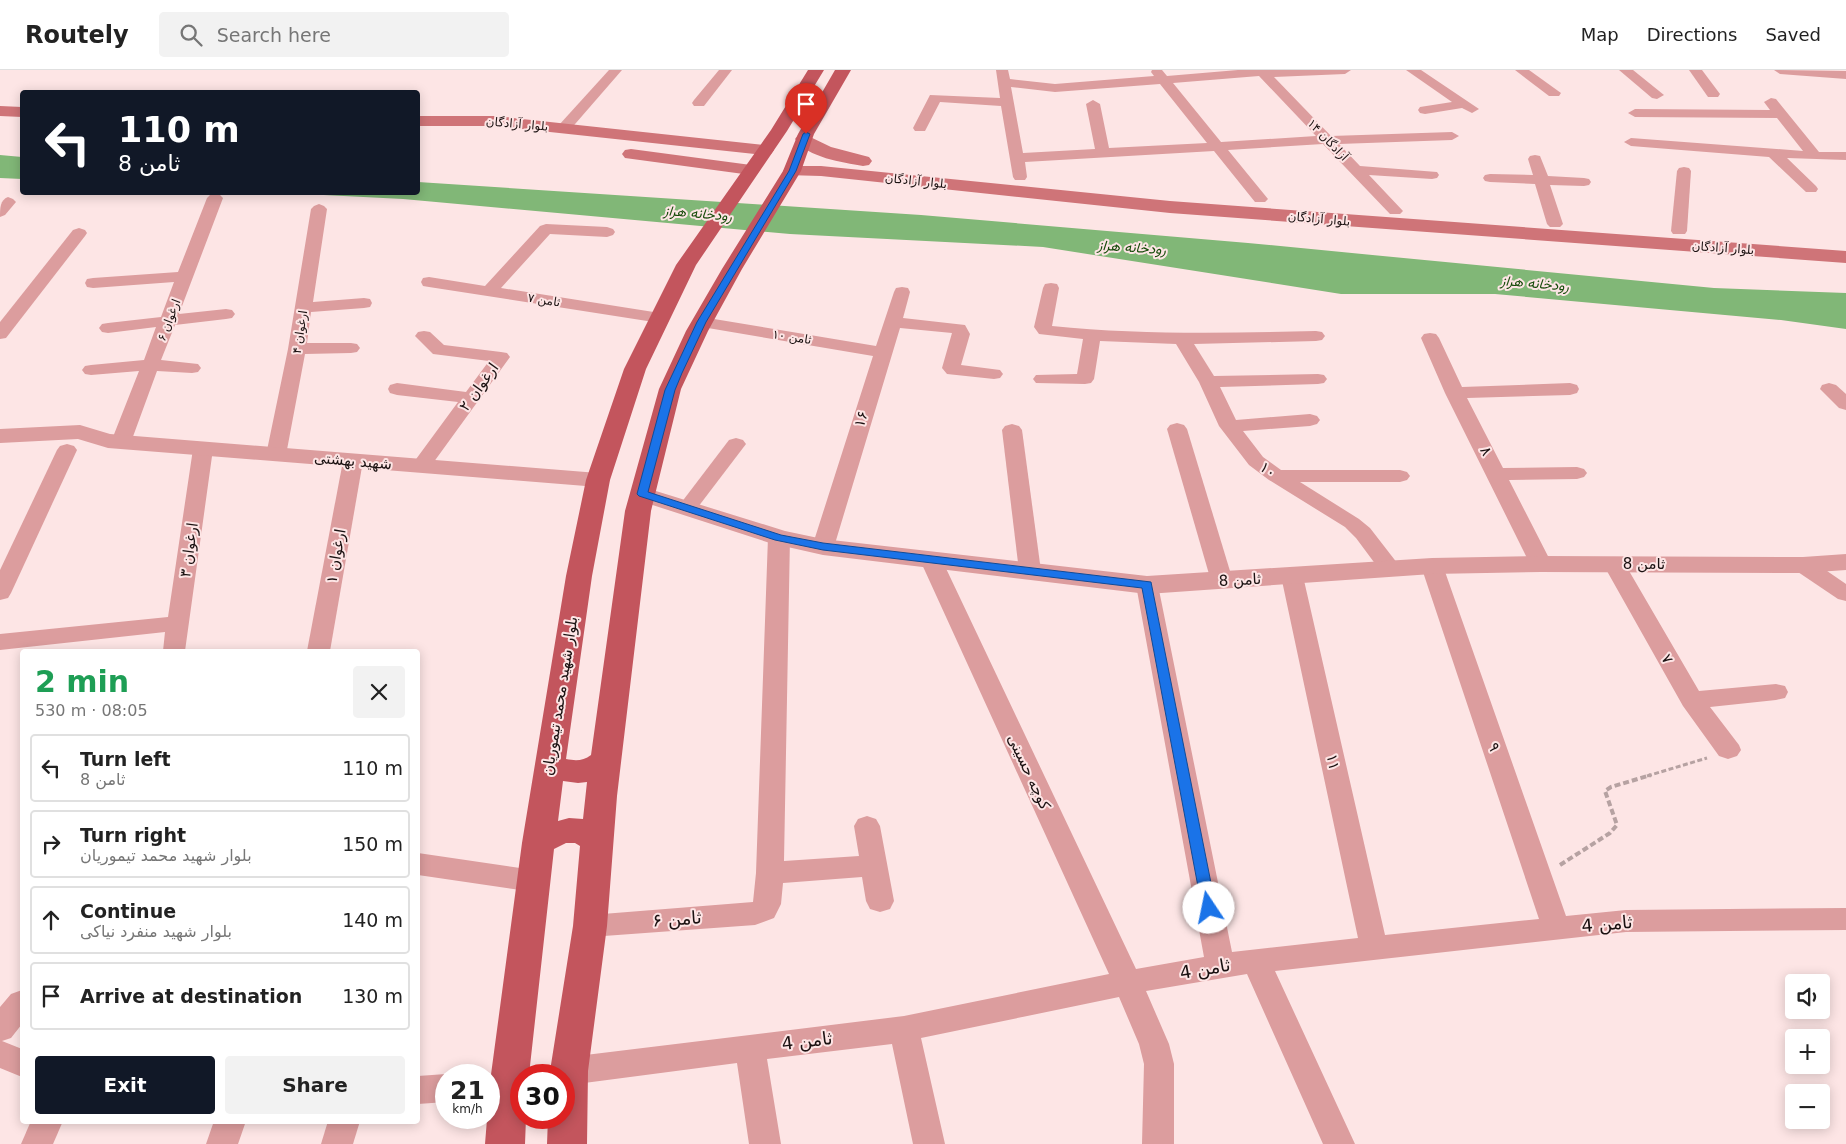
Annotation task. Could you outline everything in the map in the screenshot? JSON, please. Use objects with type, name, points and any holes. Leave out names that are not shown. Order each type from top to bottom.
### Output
[{"type":"main road","name":"بلوار شهید محمد تیموریان","points":[[500,1077],[534,881],[549,766],[579,576],[598,480],[634,369],[686,265],[765,150],[816,70]]},
{"type":"main road","points":[[570,1064],[590,926],[605,760],[638,511],[670,390],[697,332],[732,269],[792,171],[804,139],[843,70]]},
{"type":"main road","points":[[0,111],[20,112]]},
{"type":"main road","name":"بلوار آزادگان","points":[[420,121],[495,121],[765,150]]},
{"type":"main road","points":[[0,126],[20,126]]},
{"type":"main road","points":[[551,143],[564,128]]},
{"type":"main road","points":[[420,137],[464,138]]},
{"type":"main road","name":"بلوار آزادگان","points":[[804,139],[830,154],[869,162],[1020,177],[1123,194],[1260,199],[1555,224],[1846,242]]},
{"type":"main road","name":"بلوار آزادگان","points":[[531,142],[579,147]]},
{"type":"main road","points":[[617,152],[751,170]]},
{"type":"main road","name":"بلوار آزادگان","points":[[792,171],[1123,194],[1449,229],[1846,257]]},
{"type":"main road","points":[[656,326],[697,332]]},
{"type":"main road","points":[[549,766],[572,773],[582,773],[599,766],[605,760]]},
{"type":"main road","points":[[538,843],[552,834],[569,830],[587,833],[596,844]]},
{"type":"main road","name":"بلوار شهید محمد تیموریان","points":[[500,1093],[505,1144]]},
{"type":"main road","points":[[567,1129],[567,1144]]},
{"type":"street","points":[[564,128],[616,70]]},
{"type":"street","points":[[699,103],[726,70]]},
{"type":"street","points":[[1020,177],[1002,76],[1055,88],[1159,75],[1345,70]]},
{"type":"street","points":[[1412,70],[1467,107],[1425,110]]},
{"type":"street","points":[[1521,70],[1554,93]]},
{"type":"street","points":[[1625,70],[1657,95]]},
{"type":"street","points":[[1695,70],[1713,94]]},
{"type":"street","points":[[1780,70],[1844,74]]},
{"type":"street","name":"آزادگان ۱۴","points":[[1262,72],[1395,211]]},
{"type":"street","points":[[1159,75],[1260,199]]},
{"type":"street","points":[[920,128],[935,98],[1007,102]]},
{"type":"street","points":[[1771,102],[1814,156]]},
{"type":"street","points":[[1093,104],[1104,153]]},
{"type":"street","points":[[1635,113],[1781,114]]},
{"type":"street","points":[[1017,158],[1327,140],[1452,136]]},
{"type":"street","points":[[1630,142],[1814,156],[1839,156],[1846,169]]},
{"type":"street","points":[[1773,153],[1811,189]]},
{"type":"street","points":[[1535,159],[1555,224]]},
{"type":"street","points":[[1357,170],[1432,175]]},
{"type":"street","points":[[1678,232],[1684,171]]},
{"type":"street","points":[[1490,178],[1584,182]]},
{"type":"street","name":"ارغوان ۶","points":[[114,442],[151,365],[216,198]]},
{"type":"street","name":"ارغوان ۴","points":[[276,455],[297,349],[319,209]]},
{"type":"street","points":[[489,291],[546,229],[607,232]]},
{"type":"street","points":[[0,334],[79,233]]},
{"type":"street","points":[[93,283],[186,276]]},
{"type":"street","name":"ثامن ۷","points":[[429,282],[489,291],[656,326]]},
{"type":"street","points":[[1051,288],[1043,327],[1045,330],[1092,336],[1182,339],[1316,336]]},
{"type":"street","name":"۱۶","points":[[823,547],[902,292]]},
{"type":"street","points":[[304,308],[364,304]]},
{"type":"street","points":[[108,328],[226,314]]},
{"type":"street","points":[[892,322],[959,329],[961,334],[953,370],[994,374]]},
{"type":"street","name":"ثامن ۱۰","points":[[697,332],[882,352]]},
{"type":"street","name":"ارغوان ۲","points":[[421,466],[501,357],[439,350],[424,336]]},
{"type":"street","points":[[1042,379],[1085,379],[1092,336]]},
{"type":"street","name":"۸","points":[[1430,338],[1454,393],[1498,474],[1541,564]]},
{"type":"street","name":"۱۰","points":[[1182,339],[1208,382],[1230,426],[1256,461],[1276,476],[1352,523],[1363,533],[1390,568]]},
{"type":"street","points":[[297,349],[351,348]]},
{"type":"street","points":[[90,370],[151,365],[192,368]]},
{"type":"street","points":[[1208,382],[1318,378]]},
{"type":"street","points":[[397,389],[470,398]]},
{"type":"street","points":[[1454,393],[1570,389]]},
{"type":"street","points":[[1829,389],[1846,404]]},
{"type":"street","points":[[1230,426],[1310,420]]},
{"type":"street","points":[[1177,429],[1222,581]]},
{"type":"street","points":[[1012,430],[1030,571]]},
{"type":"street","name":"شهید بهشتی","points":[[0,436],[80,432],[114,442],[598,480]]},
{"type":"street","name":"شهید بهشتی","points":[[0,454],[67,450],[114,442]]},
{"type":"street","points":[[688,507],[736,444]]},
{"type":"street","name":"ارغوان ۳","points":[[174,649],[204,449]]},
{"type":"street","points":[[0,593],[67,450]]},
{"type":"street","name":"ارغوان ۱","points":[[318,649],[353,461]]},
{"type":"street","points":[[1498,474],[1577,472]]},
{"type":"street","points":[[1276,476],[1400,476]]},
{"type":"street","name":"ثامن 8","points":[[643,494],[779,537],[823,547],[1147,585],[1432,566],[1541,564],[1803,565],[1846,562]]},
{"type":"street","points":[[779,537],[770,873],[874,866]]},
{"type":"street","name":"کوچه حسینی","points":[[931,560],[1128,983],[1154,1044],[1159,1064],[1158,1144]]},
{"type":"street","name":"۷","points":[[1614,564],[1692,700],[1728,750]]},
{"type":"street","points":[[1803,565],[1846,594]]},
{"type":"street","name":"۹","points":[[1432,566],[1556,928]]},
{"type":"street","name":"۱۱","points":[[1292,576],[1374,948]]},
{"type":"street","points":[[1147,585],[1220,966]]},
{"type":"street","points":[[0,642],[178,624]]},
{"type":"street","points":[[1692,700],[1776,692]]},
{"type":"street","points":[[867,826],[880,901]]},
{"type":"street","points":[[420,864],[534,881]]},
{"type":"street","name":"ثامن ۶","points":[[590,926],[755,914],[764,910],[767,904],[770,873]]},
{"type":"street","name":"ثامن 4","points":[[575,1070],[904,1029],[1128,983],[1256,961],[1626,921],[1846,919]]},
{"type":"street","points":[[1256,961],[1339,1144]]},
{"type":"street","points":[[0,1029],[20,1005]]},
{"type":"street","points":[[904,1029],[929,1144]]},
{"type":"street","points":[[750,1048],[765,1144]]},
{"type":"street","points":[[0,1054],[20,1062]]},
{"type":"street","points":[[420,1090],[435,1089]]},
{"type":"street","points":[[37,1144],[46,1124]]},
{"type":"street","points":[[222,1144],[229,1124]]},
{"type":"street","points":[[337,1144],[343,1124]]},
{"type":"path","points":[[1539,879],[1610,833],[1617,825],[1616,818],[1606,799],[1605,791],[1611,786],[1724,753],[1728,750]]},
{"type":"water","points":[[0,155],[20,157],[20,179],[0,178]]},
{"type":"water","name":"رودخانه هراز","points":[[420,182],[921,215],[1248,243],[1714,288],[1846,293],[1846,329],[1781,320],[1495,294],[1341,294],[1043,247],[790,234],[403,199],[324,195],[420,195]]},
{"type":"route","points":[[806,134],[792,171],[732,269],[697,331],[677,373],[670,390],[643,494],[779,537],[823,547],[1147,585],[1209,908]]}]
